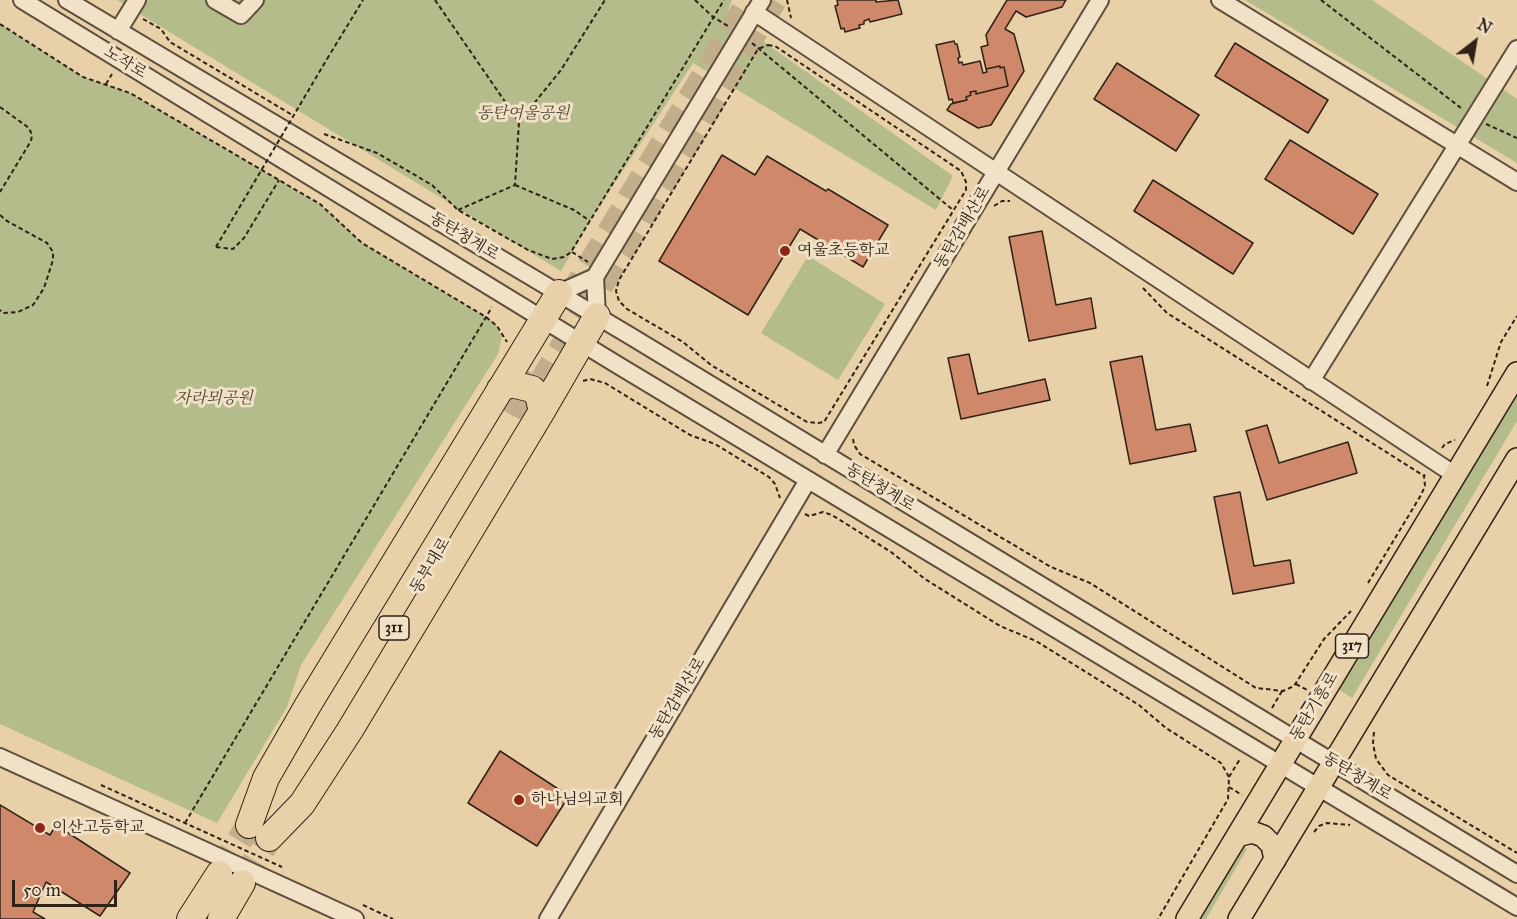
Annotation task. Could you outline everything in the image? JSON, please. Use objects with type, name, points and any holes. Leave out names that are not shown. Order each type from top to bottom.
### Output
[{"type":"highway","points":[[516,407],[543,319],[559,293]]},
{"type":"highway","points":[[516,407],[581,342],[597,316]]},
{"type":"highway","name":"동부대로","points":[[516,407],[308,795],[302,804],[259,831],[516,407]]},
{"type":"highway","points":[[190,919],[230,878],[220,919]]},
{"type":"main road","name":"동탄기흥로","points":[[1187,919],[1517,373]]},
{"type":"main road","points":[[1239,919],[1517,459]]},
{"type":"main road","points":[[1237,836],[1252,832],[1263,836],[1272,845],[1275,860]]},
{"type":"street","name":"노작로","points":[[22,0],[228,126]]},
{"type":"street","name":"노작로","points":[[67,0],[241,104]]},
{"type":"street","points":[[215,0],[241,15],[255,0]]},
{"type":"street","name":"동탄감배산로","points":[[825,454],[1100,0]]},
{"type":"street","points":[[1220,0],[1517,182]]},
{"type":"street","points":[[118,31],[133,5]]},
{"type":"street","points":[[597,316],[595,277],[758,6],[996,172],[1455,475]]},
{"type":"street","points":[[1311,381],[1517,49]]},
{"type":"street","name":"동탄청계로","points":[[241,104],[559,293],[1517,874]]},
{"type":"street","name":"동탄청계로","points":[[228,126],[616,364],[1517,907]]},
{"type":"street","points":[[559,293],[595,277]]},
{"type":"street","name":"동탄감배산로","points":[[548,919],[808,480]]},
{"type":"street","points":[[0,757],[355,919]]},
{"type":"path","points":[[279,180],[244,238],[233,249],[216,247],[363,0]]},
{"type":"path","points":[[435,0],[519,122]]},
{"type":"path","points":[[515,185],[519,122],[561,70],[605,0]]},
{"type":"path","points":[[695,0],[713,17],[741,34],[953,210]]},
{"type":"path","points":[[316,129],[326,135],[377,153],[432,185],[458,210],[528,250],[552,259],[564,257],[571,252],[724,0]]},
{"type":"path","points":[[787,0],[792,20]]},
{"type":"path","points":[[1321,0],[1453,103],[1495,129],[1517,138]]},
{"type":"path","points":[[133,5],[161,30],[170,42],[297,118]]},
{"type":"path","points":[[0,24],[83,76],[130,93],[320,204],[362,243],[486,317],[497,326],[507,342]]},
{"type":"path","points":[[768,45],[775,46],[961,171],[966,182],[966,190],[824,422],[811,423],[802,420],[711,365],[683,342],[627,309],[619,301],[616,291],[619,280],[758,49],[768,45]]},
{"type":"path","points":[[0,107],[29,128],[32,135],[31,141],[0,192]]},
{"type":"path","points":[[458,210],[515,185],[574,210],[590,221]]},
{"type":"path","points":[[993,207],[1002,201],[1009,200],[1019,206]]},
{"type":"path","points":[[0,215],[47,243],[53,252],[53,260],[44,288],[33,305],[18,312],[3,313],[0,310]]},
{"type":"path","points":[[1143,288],[1167,313],[1424,476],[1425,486],[1421,495],[1363,591]]},
{"type":"path","points":[[1488,386],[1501,342],[1517,316]]},
{"type":"path","points":[[185,823],[486,317]]},
{"type":"path","points":[[576,382],[599,380],[690,435],[715,444],[769,477],[775,484],[778,497]]},
{"type":"path","points":[[1445,444],[1454,441],[1458,435]]},
{"type":"path","points":[[853,440],[860,454],[1051,567],[1090,583],[1256,688],[1283,692],[1294,686],[1324,639],[1351,611]]},
{"type":"path","points":[[809,516],[823,512],[832,515],[891,552],[925,579],[1000,626],[1036,641],[1139,705],[1166,728],[1221,763],[1229,777],[1228,799],[1158,919]]},
{"type":"path","points":[[1376,759],[1381,767],[1397,781],[1517,853]]},
{"type":"green space","name":"동탄여울공원","points":[[117,0],[732,0],[726,15],[953,176],[936,210],[693,63],[590,221],[561,271]]},
{"type":"green space","points":[[1245,0],[1372,0],[1517,99],[1517,163]]},
{"type":"green space","name":"자라뫼공원","points":[[0,24],[83,77],[130,93],[320,204],[362,243],[486,317],[497,326],[502,337],[498,354],[301,665],[287,707],[217,823],[0,724]]},
{"type":"green space","points":[[808,256],[885,304],[838,380],[761,333]]},
{"type":"green space","points":[[1517,389],[1517,421],[1352,698],[1338,689]]},
{"type":"green space","points":[[1243,844],[1247,849],[1206,919],[1197,919]]},
{"type":"building","points":[[837,0],[876,0],[876,2],[898,0],[902,14],[870,22],[869,19],[859,25],[860,28],[845,32],[844,28],[841,29],[835,6],[838,5]]},
{"type":"building","points":[[1007,0],[1066,0],[1062,7],[1026,17],[1016,11],[1005,29],[1014,34],[1024,71],[991,125],[978,128],[947,110],[951,104],[967,100],[966,97],[971,95],[970,92],[976,91],[976,94],[1008,86],[1004,67],[986,69],[981,47],[988,45],[986,35]]},
{"type":"building","points":[[954,41],[960,57],[958,58],[959,63],[962,62],[963,65],[980,61],[983,73],[987,72],[986,69],[1004,67],[1008,86],[976,94],[976,91],[970,92],[971,95],[966,97],[967,100],[953,103],[952,99],[949,100],[936,45]]},
{"type":"building","points":[[1235,43],[1328,100],[1308,133],[1215,76]]},
{"type":"building","points":[[1117,63],[1199,115],[1176,151],[1094,99]]},
{"type":"building","points":[[1290,140],[1378,194],[1353,234],[1265,179]]},
{"type":"building","points":[[722,155],[755,175],[767,156],[888,225],[863,267],[800,229],[748,315],[659,261]]},
{"type":"building","points":[[1153,180],[1253,243],[1233,274],[1134,211]]},
{"type":"building","points":[[1042,231],[1056,305],[1091,298],[1096,328],[1029,341],[1009,237]]},
{"type":"building","points":[[969,354],[978,394],[1045,379],[1050,400],[961,419],[948,358]]},
{"type":"building","points":[[1142,356],[1156,430],[1190,424],[1196,451],[1130,464],[1110,362]]},
{"type":"building","points":[[1267,425],[1279,463],[1348,442],[1357,473],[1267,500],[1246,431]]},
{"type":"building","points":[[1240,492],[1254,566],[1290,560],[1294,583],[1233,594],[1214,497]]},
{"type":"building","name":"하나님의교회","points":[[500,751],[569,796],[537,846],[468,803]]},
{"type":"building","name":"이산고등학교","points":[[0,805],[50,835],[56,825],[130,873],[100,916],[46,882],[33,912],[45,919],[0,919]]},
{"type":"tunnel","points":[[569,300],[750,0]]},
{"type":"tunnel","points":[[519,419],[774,0]]},
{"type":"tunnel","points":[[503,410],[527,370]]},
{"type":"tunnel","points":[[219,874],[249,825]]},
{"type":"tunnel","points":[[242,883],[269,838]]},
{"type":"place","name":"여울초등학교","points":[[785,251]]},
{"type":"place","name":"하나님의교회","points":[[519,800]]},
{"type":"place","name":"이산고등학교","points":[[40,828]]}]
